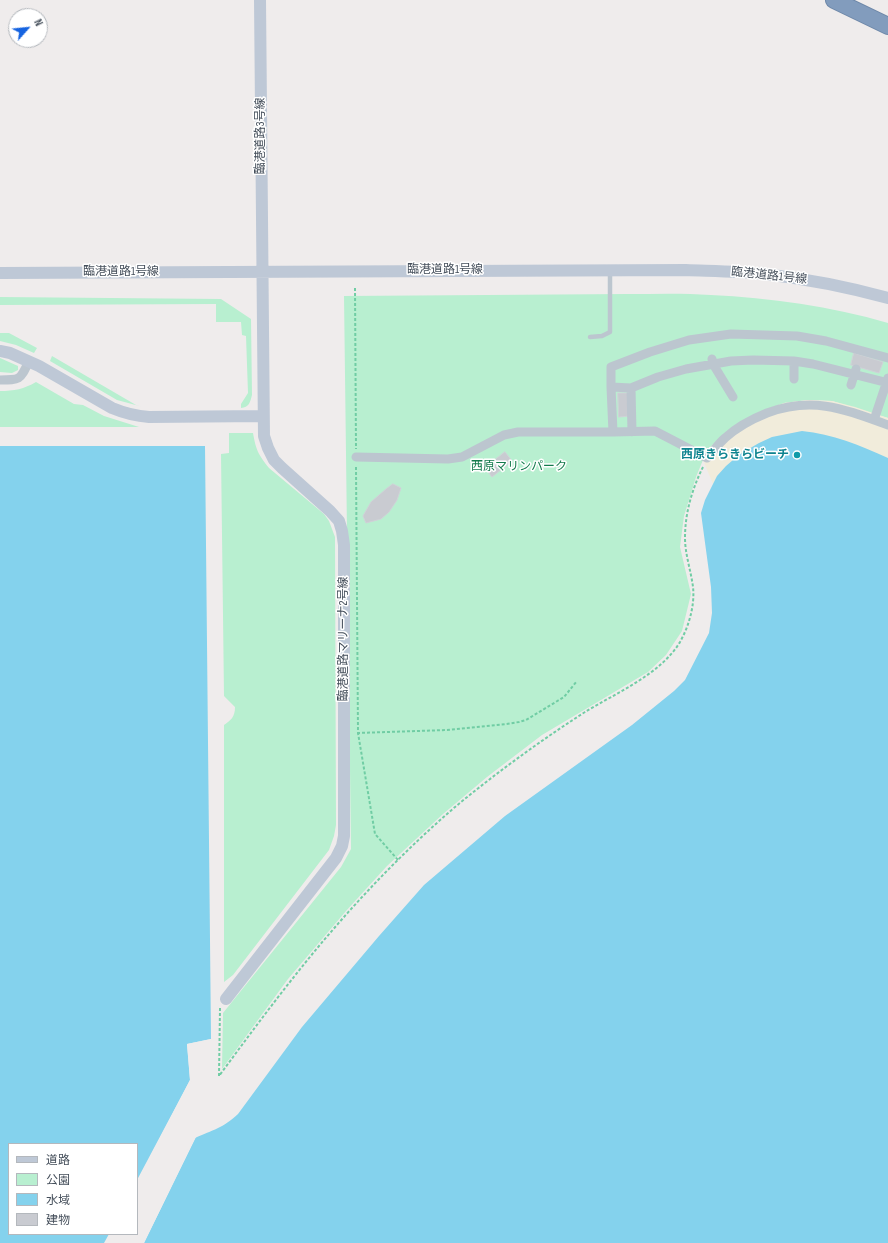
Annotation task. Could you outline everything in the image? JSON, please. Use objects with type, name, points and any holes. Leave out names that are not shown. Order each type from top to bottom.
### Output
[{"type":"highway","points":[[834,0],[888,26]]},
{"type":"highway","points":[[849,0],[867,15]]},
{"type":"street","name":"臨港道路3号線","points":[[260,0],[262,271]]},
{"type":"street","name":"臨港道路1号線","points":[[0,273],[610,269],[686,270],[764,274],[833,285],[888,298]]},
{"type":"street","name":"臨港道路マリーナ2号線","points":[[223,1000],[336,858],[342,846],[344,836],[344,545],[342,531],[339,521],[330,511],[274,460],[264,436],[262,271]]},
{"type":"street","points":[[613,432],[611,367],[650,352],[689,340],[731,334],[797,336],[826,341],[888,358]]},
{"type":"street","points":[[0,351],[10,353],[29,362],[123,413],[149,417],[263,416]]},
{"type":"street","points":[[611,388],[631,388],[658,377],[712,361],[731,361],[767,357],[822,363],[871,375],[888,381],[874,420]]},
{"type":"street","points":[[712,361],[733,397]]},
{"type":"street","points":[[794,361],[794,379]]},
{"type":"street","points":[[0,380],[16,380],[22,376],[29,362]]},
{"type":"street","points":[[851,385],[855,371]]},
{"type":"street","points":[[631,388],[632,432]]},
{"type":"street","points":[[356,457],[448,459],[462,457],[504,435],[518,432],[656,431],[707,458],[725,438],[740,427],[759,416],[778,409],[798,405],[817,404],[835,407],[888,425]]},
{"type":"lane","points":[[590,338],[602,336],[610,332],[610,269]]},
{"type":"path","points":[[355,288],[358,733],[375,834],[398,860]]},
{"type":"path","points":[[223,1000],[219,1076],[314,951],[398,860],[456,807],[500,772],[584,713],[657,668],[670,655],[683,636],[688,624],[692,607],[693,588],[685,540],[686,514],[698,477],[707,458]]},
{"type":"path","points":[[344,734],[447,730],[518,722],[526,720],[564,697],[577,681]]},
{"type":"green space","name":"西原マリンパーク","points":[[680,294],[733,296],[823,307],[888,323],[888,418],[832,401],[808,400],[784,403],[703,460],[684,516],[680,547],[691,594],[682,631],[666,655],[648,672],[542,735],[487,777],[443,814],[387,866],[288,979],[222,1069],[223,1013],[341,867],[351,849],[344,296]]},
{"type":"green space","points":[[0,297],[221,299],[251,319],[252,395],[250,402],[246,407],[241,408],[241,404],[248,393],[246,336],[242,335],[241,322],[216,322],[216,304],[0,305]]},
{"type":"green space","points":[[0,333],[9,333],[37,348],[34,353],[16,345],[0,341]]},
{"type":"green space","points":[[52,356],[136,405],[143,407],[117,400],[50,361]]},
{"type":"green space","points":[[0,358],[18,366],[18,370],[12,373],[0,372]]},
{"type":"green space","points":[[36,382],[74,404],[83,405],[104,416],[139,427],[0,427],[0,391],[19,389]]},
{"type":"green space","points":[[229,433],[253,433],[258,452],[269,468],[324,514],[329,521],[335,537],[336,825],[329,850],[233,975],[224,982],[224,725],[232,718],[235,707],[224,696],[221,454],[229,453]]},
{"type":"sand","name":"西原きらきらビーチ","points":[[808,400],[832,401],[888,418],[888,506],[713,484],[703,460],[708,449],[722,436],[759,412],[784,403]]},
{"type":"water","points":[[802,431],[835,437],[888,458],[888,1243],[144,1243],[195,1138],[223,1126],[238,1114],[302,1027],[424,885],[505,816],[632,725],[674,691],[685,680],[709,633],[712,613],[711,587],[701,513],[705,500],[717,476],[740,454],[772,437]]},
{"type":"water","points":[[0,446],[205,446],[211,1039],[187,1044],[190,1080],[138,1178],[138,1143],[8,1143],[8,1235],[108,1235],[104,1243],[0,1243]]},
{"type":"pier","points":[[211,1039],[212,1041],[189,1046],[192,1080],[138,1182],[190,1080],[187,1044]]},
{"type":"pier","points":[[197,1135],[144,1243],[142,1243],[193,1137]]},
{"type":"building","points":[[854,353],[883,362],[879,373],[851,365]]},
{"type":"building","points":[[618,393],[629,393],[630,416],[619,417]]},
{"type":"building","points":[[505,452],[512,461],[492,477],[485,468]]},
{"type":"building","points":[[393,484],[401,488],[397,500],[389,512],[381,519],[366,523],[363,516],[371,502]]},
{"type":"place","name":"西原きらきらビーチ","points":[[797,455]]}]
